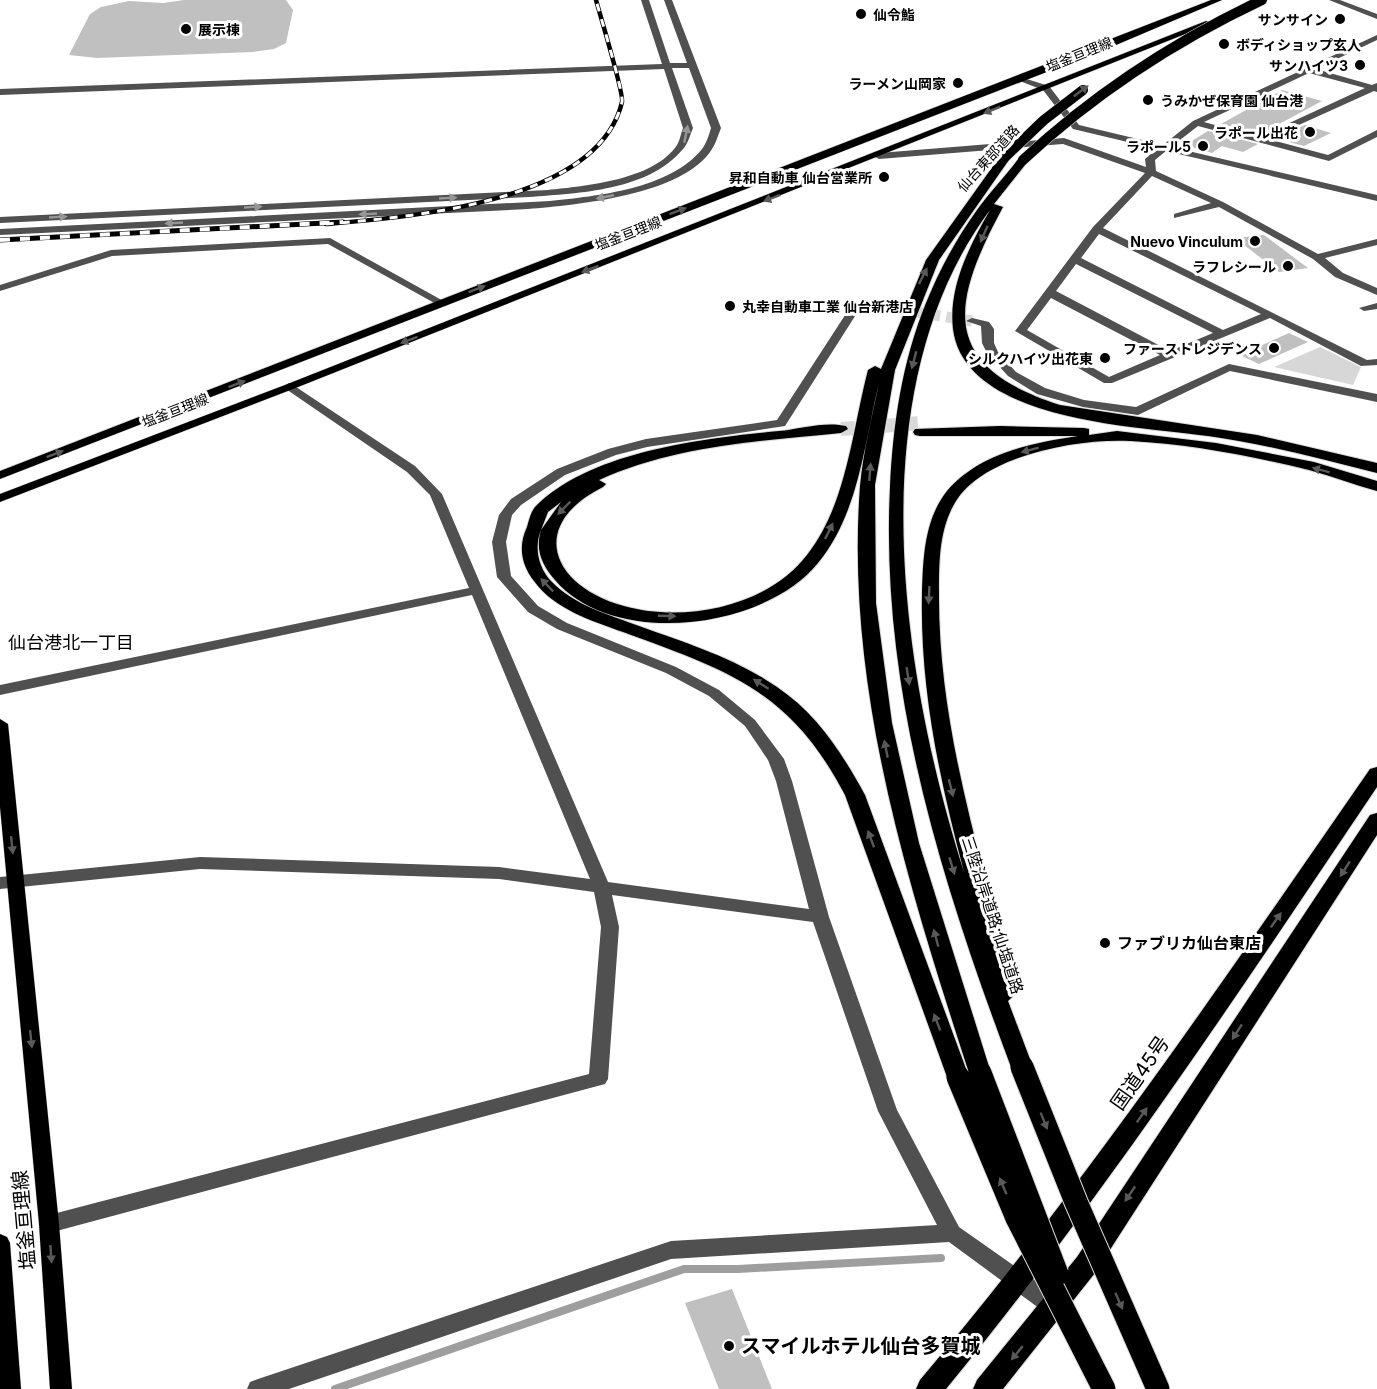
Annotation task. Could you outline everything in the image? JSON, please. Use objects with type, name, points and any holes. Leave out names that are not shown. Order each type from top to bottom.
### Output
[{"type":"highway","name":"仙台東部道路","points":[[969,1075],[939,950],[892,779],[880,722],[869,641],[865,570],[867,500],[874,431],[887,367],[902,324],[937,251],[978,188],[1005,157],[1044,120],[1131,56],[1240,0]]},
{"type":"highway","name":"仙台東部道路","points":[[901,429],[912,369],[924,326],[942,282],[980,214],[1022,162],[1060,123],[1110,84],[1185,37],[1262,0]]},
{"type":"highway","points":[[1022,162],[992,215],[964,284],[959,309],[959,328],[969,355],[990,379],[1026,398],[1078,414],[1218,433],[1377,468]]},
{"type":"highway","points":[[902,324],[876,368],[852,464],[835,519],[813,559],[767,597],[722,612],[696,616],[639,614],[594,601],[561,579],[550,562],[546,549],[547,536],[558,513],[587,489],[610,478],[639,468],[702,454],[841,433],[695,447],[652,456],[594,474],[569,486],[543,509],[529,535],[528,551],[540,579],[554,593],[601,618],[734,668],[784,700],[825,740],[841,765],[855,795],[969,1075],[1017,1218],[1104,1389]]},
{"type":"highway","points":[[1157,426],[921,427],[1036,430],[1180,442],[1295,463],[1377,486]]},
{"type":"highway","name":"三陸沿岸道路;仙塩道路","points":[[901,429],[895,499],[895,570],[915,722],[945,842],[965,909],[1019,1059],[1076,1202],[1158,1389]]},
{"type":"highway","points":[[1019,1059],[993,940],[950,787],[937,716],[929,602],[937,525],[952,494],[973,476],[999,461],[1047,446],[1129,436]]},
{"type":"highway","name":"国道45号","points":[[929,1389],[1019,1280],[1124,1141],[1377,773]]},
{"type":"highway","points":[[986,1389],[1055,1307],[1086,1265],[1377,820]]},
{"type":"main road","name":"塩釜亘理線","points":[[0,475],[1218,0]]},
{"type":"main road","name":"塩釜亘理線","points":[[0,498],[879,156],[1268,0]]},
{"type":"main road","name":"塩釜亘理線","points":[[0,724],[8,882],[49,1224],[61,1389]]},
{"type":"main road","name":"塩釜亘理線","points":[[0,1243],[10,1389]]},
{"type":"street","points":[[0,220],[529,194],[600,186],[650,169],[683,145],[688,128],[645,0]]},
{"type":"street","points":[[0,232],[528,206],[615,195],[667,178],[680,172],[709,149],[715,138],[716,128],[668,0]]},
{"type":"street","points":[[1333,0],[1377,17]]},
{"type":"street","points":[[1362,11],[1377,5]]},
{"type":"street","points":[[1270,314],[1108,381],[1021,331],[1097,229],[1151,172],[1150,159],[1164,146],[1196,123],[1377,36]]},
{"type":"street","points":[[0,92],[692,62]]},
{"type":"street","points":[[0,87],[668,64]]},
{"type":"street","points":[[1309,69],[1376,88]]},
{"type":"street","points":[[1020,78],[1046,88],[1076,127],[1376,197]]},
{"type":"street","points":[[1259,140],[1376,88]]},
{"type":"street","points":[[1196,123],[1329,158],[1377,133]]},
{"type":"street","points":[[1064,141],[1076,127]]},
{"type":"street","points":[[879,156],[1064,141],[1151,172],[1220,204],[1317,256],[1339,275],[1377,292]]},
{"type":"street","points":[[1178,216],[1220,204]]},
{"type":"street","points":[[1097,229],[1270,314],[1365,364],[1377,362]]},
{"type":"street","points":[[0,288],[111,253],[330,241],[442,303]]},
{"type":"street","points":[[1317,256],[1377,242]]},
{"type":"street","points":[[1076,260],[1221,333]]},
{"type":"street","points":[[1049,292],[1168,355]]},
{"type":"street","points":[[879,306],[858,307],[853,311],[781,423],[646,443],[584,462],[544,482],[516,502],[506,515],[498,542],[504,577],[533,609],[562,626],[694,681],[720,698],[750,723],[776,759],[784,781],[820,917],[888,1111],[952,1233],[1055,1307]]},
{"type":"street","points":[[1364,308],[1377,306]]},
{"type":"street","points":[[972,321],[985,324],[988,329],[988,343],[1000,364],[1023,383],[1063,399],[1083,404],[1138,411],[1230,367],[1377,398]]},
{"type":"street","points":[[49,1224],[598,1079],[610,927],[602,887],[436,494],[411,469],[289,387]]},
{"type":"street","points":[[0,690],[478,590]]},
{"type":"street","points":[[8,882],[200,863],[499,873],[820,917]]},
{"type":"street","points":[[258,1389],[670,1250],[952,1233]]},
{"type":"shaded area","points":[[1320,347],[1361,367],[1353,385],[1274,367]]},
{"type":"building","name":"展示棟","points":[[184,0],[286,0],[293,10],[286,43],[274,49],[253,52],[97,58],[69,55],[90,14],[101,7],[129,1],[163,3]]},
{"type":"building","points":[[1282,90],[1322,101],[1259,135],[1221,124]]},
{"type":"building","name":"ラポール出花","points":[[1305,125],[1331,133],[1304,146],[1275,138]]},
{"type":"building","points":[[1208,131],[1258,144],[1243,152],[1222,146],[1212,153],[1185,145]]},
{"type":"building","points":[[1264,235],[1308,268],[1279,272],[1235,238]]},
{"type":"building","name":"ファーストレジデンス","points":[[1289,333],[1308,342],[1259,364],[1240,355]]},
{"type":"building","name":"スマイルホテル仙台多賀城","points":[[732,1289],[772,1389],[719,1389],[685,1303]]},
{"type":"waterway","points":[[335,1389],[684,1269],[738,1269],[941,1258]]},
{"type":"tunnel","points":[[879,306],[972,321]]},
{"type":"tunnel","points":[[841,429],[922,423]]},
{"type":"railway","points":[[326,224],[450,209],[496,198],[540,183],[577,163],[606,136],[622,102],[616,70],[596,0]]},
{"type":"railway","points":[[0,240],[343,222]]},
{"type":"place","name":"仙令鮨","points":[[861,14]]},
{"type":"place","name":"サンサイン","points":[[1340,19]]},
{"type":"place","name":"展示棟","points":[[186,29]]},
{"type":"place","name":"ボディショップ玄人","points":[[1224,44]]},
{"type":"place","name":"サンハイツ3","points":[[1360,65]]},
{"type":"place","name":"ラーメン山岡家","points":[[958,83]]},
{"type":"place","name":"うみかぜ保育園 仙台港","points":[[1148,100]]},
{"type":"place","name":"ラポール出花","points":[[1310,132]]},
{"type":"place","name":"ラポール5","points":[[1203,146]]},
{"type":"place","name":"昇和自動車 仙台営業所","points":[[884,177]]},
{"type":"place","name":"Nuevo Vinculum","points":[[1255,241]]},
{"type":"place","name":"ラフレシール","points":[[1288,266]]},
{"type":"place","name":"丸幸自動車工業 仙台新港店","points":[[730,306]]},
{"type":"place","name":"ファーストレジデンス","points":[[1274,348]]},
{"type":"place","name":"シルクハイツ出花東","points":[[1105,358]]},
{"type":"place","name":"ファブリカ仙台東店","points":[[1105,943]]},
{"type":"place","name":"スマイルホテル仙台多賀城","points":[[729,1346]]},
{"type":"district","name":"仙台港北一丁目","points":[[71,642]]}]
